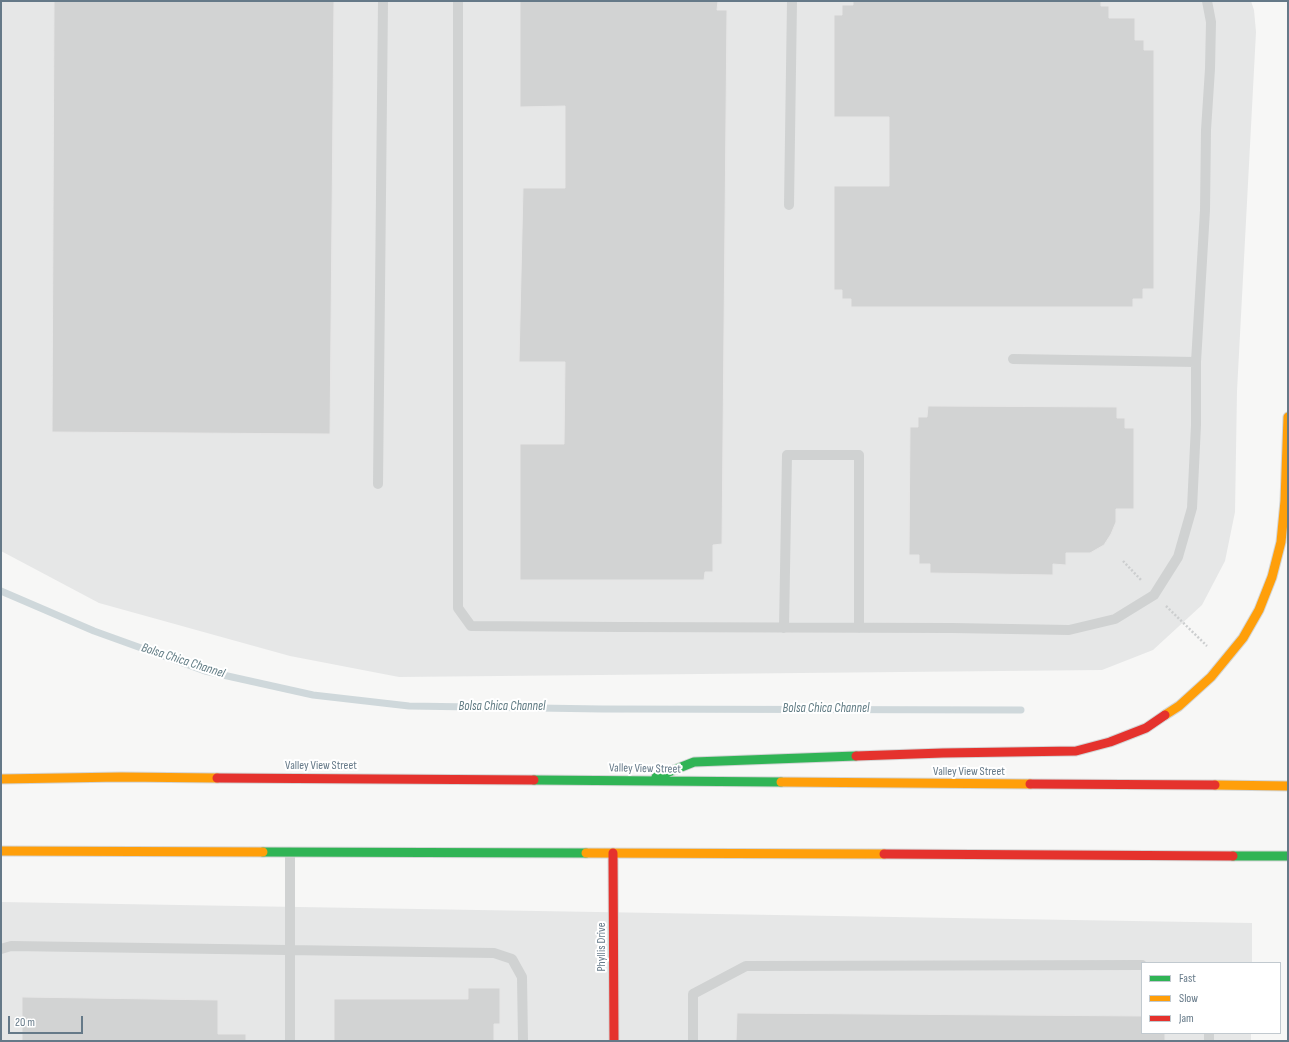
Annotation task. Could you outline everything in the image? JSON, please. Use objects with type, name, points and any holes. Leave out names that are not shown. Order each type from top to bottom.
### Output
[{"type":"main road","points":[[644,781],[694,762],[943,753],[1076,751],[1110,742],[1146,728],[1179,706],[1210,677],[1243,638],[1259,610],[1272,577],[1281,542],[1285,501],[1288,417]]},
{"type":"main road","name":"Valley View Street","points":[[1,779],[121,777],[1288,786]]},
{"type":"main road","points":[[1,851],[1288,856]]},
{"type":"main road","name":"Phyllis Drive","points":[[613,854],[614,1041]]},
{"type":"lane","points":[[378,484],[383,1]]},
{"type":"lane","points":[[458,1],[458,608],[472,626],[1069,630],[1115,619],[1154,595],[1178,557],[1192,508],[1196,425],[1196,362],[1205,210],[1206,130],[1210,69],[1211,22],[1207,1]]},
{"type":"lane","points":[[789,205],[792,1]]},
{"type":"lane","points":[[1013,359],[1196,362]]},
{"type":"lane","points":[[784,628],[787,455],[859,455],[859,628]]},
{"type":"lane","points":[[290,852],[290,1041]]},
{"type":"lane","points":[[1,949],[11,946],[494,953],[512,959],[522,977],[523,1041]]},
{"type":"lane","points":[[693,1041],[693,994],[746,966],[1141,965]]},
{"type":"shaded area","points":[[1,1],[1251,1],[1254,10],[1256,32],[1237,391],[1235,512],[1225,561],[1202,605],[1153,650],[1102,670],[399,677],[290,656],[99,603],[1,551]]},
{"type":"shaded area","points":[[1,902],[1252,923],[1252,962],[1141,962],[1141,1034],[1251,1034],[1251,1041],[1,1041]]},
{"type":"building","points":[[54,1],[334,1],[330,434],[52,432]]},
{"type":"building","points":[[520,1],[718,1],[717,10],[727,10],[722,544],[713,545],[713,572],[705,572],[704,580],[520,580],[520,444],[564,444],[565,362],[519,362],[523,188],[565,188],[565,106],[520,107]]},
{"type":"building","points":[[853,1],[1101,1],[1101,6],[1109,6],[1109,18],[1135,18],[1135,40],[1144,40],[1144,50],[1154,50],[1154,289],[1143,289],[1143,299],[1133,299],[1133,307],[851,307],[851,299],[842,299],[842,290],[834,290],[834,186],[889,186],[889,117],[834,117],[834,15],[842,15],[842,5],[853,5]]},
{"type":"building","points":[[928,406],[1117,407],[1117,418],[1125,418],[1125,428],[1134,428],[1134,509],[1116,509],[1116,522],[1104,545],[1090,553],[1066,553],[1066,565],[1053,564],[1053,575],[930,573],[930,564],[919,564],[919,555],[909,555],[910,427],[918,427],[918,417],[927,417]]},
{"type":"building","points":[[468,988],[500,988],[500,1024],[494,1024],[494,1041],[334,1041],[334,999],[468,999]]},
{"type":"building","points":[[22,997],[218,1000],[218,1034],[246,1034],[246,1041],[22,1041]]},
{"type":"building","points":[[737,1013],[1141,1016],[1141,1034],[1165,1034],[1165,1041],[736,1041]]},
{"type":"waterway","name":"Bolsa Chica Channel","points":[[1,591],[94,631],[205,671],[313,695],[409,706],[602,709],[1021,710]]},
{"type":"traffic: fast","points":[[656,777],[694,762],[856,756]]},
{"type":"traffic: fast","points":[[534,780],[781,782]]},
{"type":"traffic: fast","points":[[263,852],[586,853]]},
{"type":"traffic: fast","points":[[1233,856],[1288,856]]},
{"type":"traffic: slow","points":[[1165,715],[1179,706],[1211,677],[1243,638],[1259,610],[1272,577],[1281,542],[1285,501],[1288,417]]},
{"type":"traffic: slow","points":[[1,779],[121,777],[217,778]]},
{"type":"traffic: slow","points":[[781,782],[1030,784]]},
{"type":"traffic: slow","points":[[1215,785],[1288,786]]},
{"type":"traffic: slow","points":[[1,851],[263,852]]},
{"type":"traffic: slow","points":[[586,853],[884,854]]},
{"type":"traffic: jam","points":[[856,756],[1076,751],[1110,742],[1146,728],[1165,715]]},
{"type":"traffic: jam","points":[[217,778],[534,780]]},
{"type":"traffic: jam","points":[[1030,784],[1215,785]]},
{"type":"traffic: jam","points":[[613,853],[614,1041]]},
{"type":"traffic: jam","points":[[884,854],[1233,856]]}]
